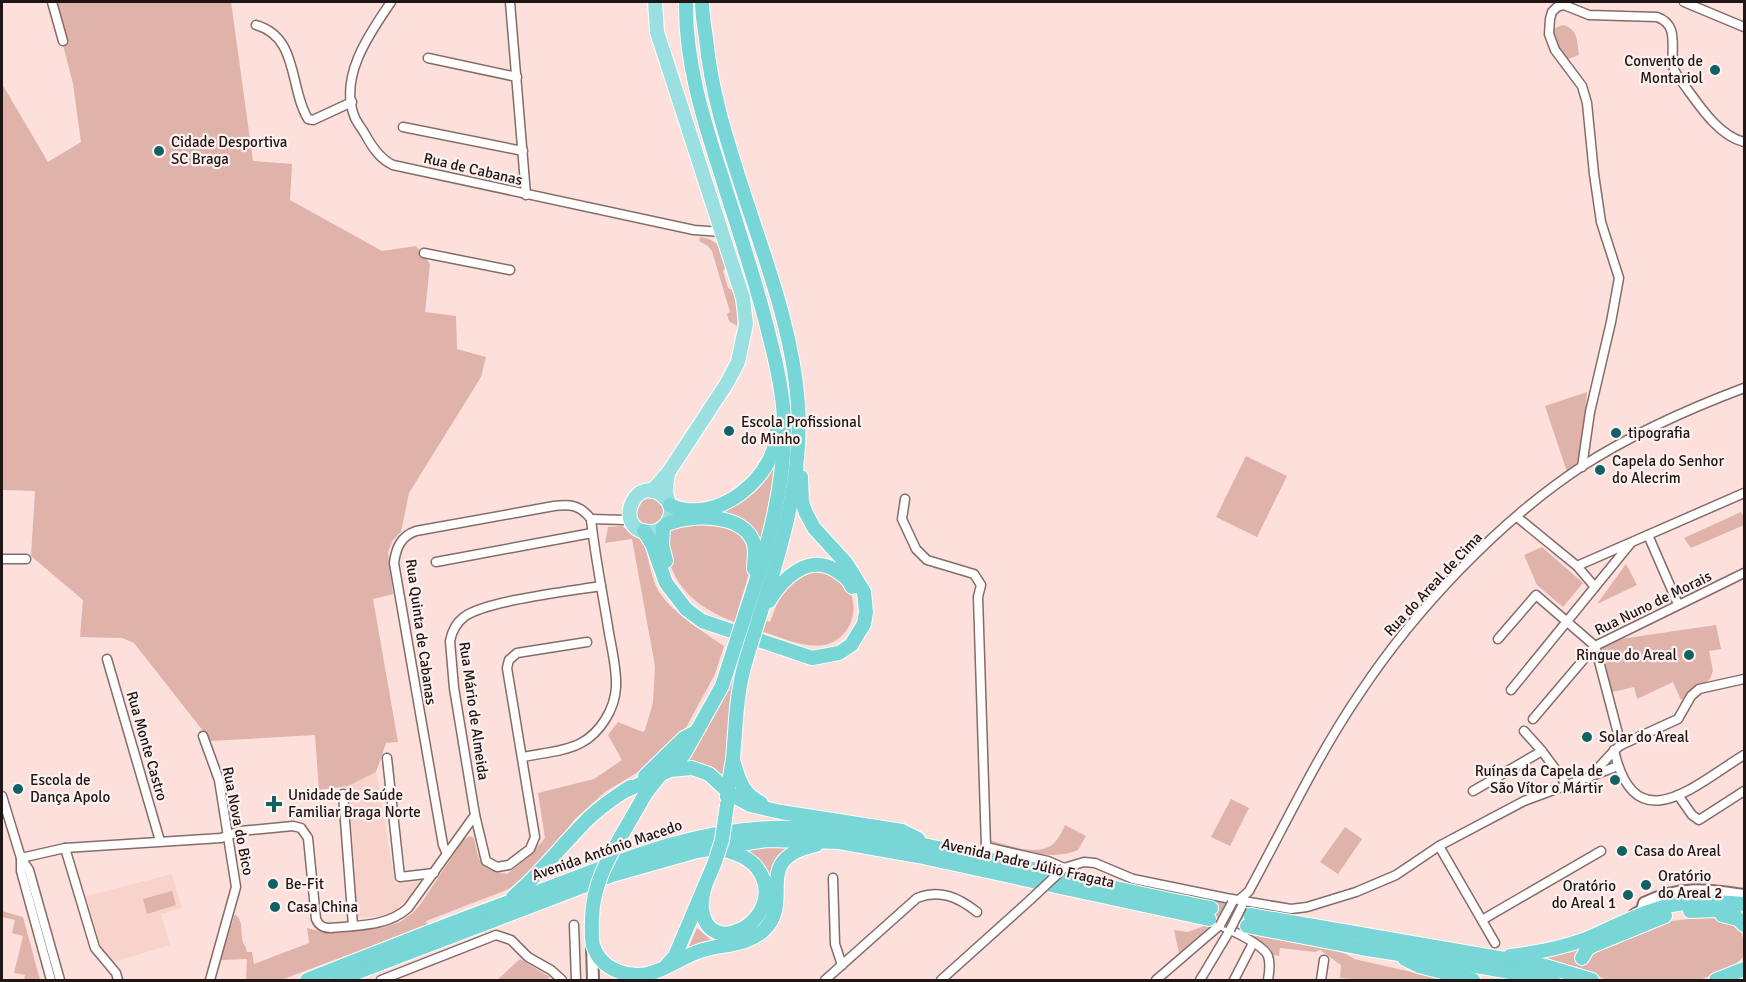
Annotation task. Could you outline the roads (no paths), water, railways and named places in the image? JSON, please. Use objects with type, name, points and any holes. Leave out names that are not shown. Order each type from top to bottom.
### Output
[{"type":"highway","points":[[686,2],[693,74],[707,132],[762,303],[774,354],[783,409],[780,488],[771,531],[722,686],[684,754],[654,781],[599,878],[592,918],[594,947],[602,960],[626,978],[649,974],[694,952],[741,942],[759,934],[772,918],[780,865],[792,853],[804,848],[839,842]]},
{"type":"highway","points":[[665,966],[675,956],[722,840],[733,759],[736,700],[784,536],[798,449],[798,405],[793,363],[778,299],[724,130],[709,73],[702,2]]},
{"type":"highway","points":[[668,502],[685,510],[710,508],[730,501],[756,479],[774,447],[777,433],[774,354]]},
{"type":"highway","points":[[635,522],[652,544],[666,584],[686,609],[702,621],[812,658],[839,653],[850,645],[864,624],[866,601],[859,583],[846,563],[814,528],[806,513],[802,502],[802,462],[798,449]]},
{"type":"highway","points":[[756,582],[753,541],[738,524],[707,519],[686,519],[665,526],[662,545],[666,561],[681,592],[706,614],[720,622],[798,648],[813,651],[825,650],[836,646],[851,632],[857,621],[858,603],[849,581],[843,575],[830,567],[807,566],[796,570],[784,580],[759,618]]},
{"type":"highway","points":[[509,901],[547,865],[586,821],[652,771],[684,738],[694,733]]},
{"type":"highway","points":[[733,759],[738,779],[752,799],[795,813]]},
{"type":"highway","points":[[623,792],[666,772],[684,767],[700,771],[716,779],[727,798],[782,812],[902,831],[942,849]]},
{"type":"highway","name":"Avenida António Macedo","points":[[306,981],[509,901],[645,851],[692,838],[771,828],[825,830],[864,834],[1002,862]]},
{"type":"highway","name":"Avenida António Macedo","points":[[337,981],[612,875],[680,855],[767,840],[839,842]]},
{"type":"highway","name":"Avenida Padre Júlio Fragata","points":[[839,842],[918,855],[1046,884],[1213,917]]},
{"type":"highway","points":[[705,886],[702,902],[704,917],[712,929],[718,933],[731,933],[747,926],[762,907],[765,886],[758,869],[746,857],[713,848]]},
{"type":"highway","name":"Avenida Padre Júlio Fragata","points":[[1002,862],[1213,917]]},
{"type":"highway","points":[[1494,958],[1542,952],[1585,939],[1632,917],[1683,903],[1714,901],[1744,904]]},
{"type":"highway","points":[[1242,910],[1389,952],[1553,981]]},
{"type":"highway","points":[[1242,910],[1564,971],[1592,981]]},
{"type":"highway","points":[[1582,958],[1588,948],[1654,919],[1684,912],[1720,910],[1744,914]]},
{"type":"highway","points":[[1714,911],[1738,919],[1744,925]]},
{"type":"highway","points":[[1389,952],[1419,966],[1473,981]]},
{"type":"highway","points":[[1721,978],[1744,961]]},
{"type":"highway","points":[[1721,978],[1744,969]]},
{"type":"main road","points":[[652,491],[668,473],[727,383],[740,354],[746,324],[743,298],[657,33],[656,2]]},
{"type":"main road","points":[[668,473],[666,489],[668,502],[670,518],[665,526],[651,532],[635,522],[630,504],[639,494],[652,491],[663,495],[668,502]]},
{"type":"street","points":[[52,2],[63,41]]},
{"type":"street","name":"Rua de Cabanas","points":[[391,2],[369,35],[355,64],[351,82],[351,102],[355,117],[369,142],[386,162],[526,195],[694,230],[722,232]]},
{"type":"street","points":[[510,2],[526,195]]},
{"type":"street","points":[[1684,2],[1744,27]]},
{"type":"street","points":[[1582,467],[1590,412],[1619,278],[1601,222],[1587,103],[1577,78],[1552,43],[1549,26],[1552,12],[1564,5],[1589,15],[1664,19],[1672,33],[1674,69],[1679,78],[1719,127],[1731,137],[1744,142]]},
{"type":"street","points":[[256,25],[269,30],[283,43],[308,119],[313,120],[351,102]]},
{"type":"street","points":[[428,58],[517,77]]},
{"type":"street","points":[[403,127],[523,151]]},
{"type":"street","points":[[424,253],[510,270]]},
{"type":"street","name":"Rua do Areal de Cima","points":[[1242,910],[1248,891],[1326,746],[1360,693],[1392,648],[1469,561],[1517,517],[1558,483],[1582,467],[1624,442],[1678,415],[1744,388]]},
{"type":"street","points":[[1577,566],[1744,493]]},
{"type":"street","points":[[905,499],[902,519],[916,549],[927,560],[974,574],[981,585],[978,597],[986,847],[1048,861],[1064,868]]},
{"type":"street","name":"Rua Quinta de Cabanas","points":[[447,854],[443,845],[428,766],[394,563],[396,551],[407,534],[416,531],[554,506],[570,504],[582,508],[591,519]]},
{"type":"street","points":[[612,519],[622,512],[635,522]]},
{"type":"street","points":[[1517,517],[1577,566],[1595,586]]},
{"type":"street","points":[[587,642],[517,653],[508,660],[507,668],[523,756],[567,748],[581,743],[595,733],[605,721],[616,687],[612,647],[591,519],[635,522]]},
{"type":"street","points":[[436,562],[592,533]]},
{"type":"street","points":[[1648,535],[1678,604]]},
{"type":"street","points":[[1511,690],[1631,542]]},
{"type":"street","points":[[2,559],[26,559]]},
{"type":"street","name":"Rua Nuno de Morais","points":[[1533,719],[1595,646],[1744,573]]},
{"type":"street","name":"Rua Mário de Almeida","points":[[523,756],[535,837],[533,845],[516,860],[501,867],[488,864],[475,815],[454,688],[450,641],[454,628],[465,616],[485,607],[601,586]]},
{"type":"street","points":[[1498,639],[1536,595],[1595,646],[1618,747],[1618,766],[1630,790],[1647,801],[1673,798],[1744,755]]},
{"type":"street","name":"Rua Monte Castro","points":[[107,659],[160,841]]},
{"type":"street","points":[[1589,777],[1618,747],[1678,719],[1691,696],[1699,689],[1744,679]]},
{"type":"street","points":[[1524,731],[1568,785]]},
{"type":"street","name":"Rua Nova do Bico","points":[[203,736],[219,780],[236,887],[210,981]]},
{"type":"street","points":[[1473,791],[1542,751]]},
{"type":"street","points":[[387,758],[400,877],[434,873]]},
{"type":"street","points":[[1156,981],[1213,917],[1242,910],[1292,909],[1319,904],[1356,892],[1396,875],[1438,846],[1524,801],[1618,766]]},
{"type":"street","points":[[1678,795],[1692,815],[1699,819],[1744,791]]},
{"type":"street","points":[[343,794],[352,926]]},
{"type":"street","points":[[2,796],[21,858],[29,870],[60,981]]},
{"type":"street","points":[[21,858],[65,848],[221,838],[240,831],[293,826],[301,828],[308,838],[318,924],[324,928],[352,926],[382,923],[400,916],[475,815]]},
{"type":"street","points":[[1438,846],[1495,943]]},
{"type":"street","points":[[65,848],[95,948],[116,973],[118,981]]},
{"type":"street","points":[[1482,920],[1601,851]]},
{"type":"street","points":[[21,858],[21,871],[51,981]]},
{"type":"street","points":[[941,981],[1064,868],[1074,863],[1095,863],[1133,879],[1242,910]]},
{"type":"street","points":[[833,878],[835,944],[842,965]]},
{"type":"street","points":[[1632,917],[1642,910],[1644,903],[1676,891],[1696,889],[1744,895]]},
{"type":"street","points":[[825,981],[917,898],[928,893],[943,893],[964,902],[977,912]]},
{"type":"street","points":[[1200,981],[1242,910]]},
{"type":"street","points":[[1213,917],[1267,954],[1268,981]]},
{"type":"street","points":[[574,925],[576,981]]},
{"type":"street","points":[[381,981],[495,935],[504,936],[541,967],[551,970],[562,981]]},
{"type":"street","points":[[592,938],[593,981]]},
{"type":"street","points":[[1234,981],[1253,943]]},
{"type":"street","points":[[1321,981],[1324,960]]},
{"type":"tunnel","points":[[1211,908],[1250,915]]},
{"type":"place","name":"Convento de Montariol","points":[[1715,70]]},
{"type":"place","name":"Cidade Desportiva SC Braga","points":[[159,151]]},
{"type":"place","name":"Escola Profissional do Minho","points":[[729,431]]},
{"type":"place","name":"tipografia","points":[[1616,433]]},
{"type":"place","name":"Capela do Senhor do Alecrim","points":[[1600,470]]},
{"type":"place","name":"Ringue do Areal","points":[[1689,655]]},
{"type":"place","name":"Solar do Areal","points":[[1587,737]]},
{"type":"place","name":"Ruínas da Capela de São Vítor o Mártir","points":[[1615,780]]},
{"type":"place","name":"Escola de Dança Apolo","points":[[18,789]]},
{"type":"place","name":"Unidade de Saúde Familiar Braga Norte","points":[[274,804]]},
{"type":"place","name":"Casa do Areal","points":[[1622,851]]},
{"type":"place","name":"Be-Fit","points":[[273,884]]},
{"type":"place","name":"Oratório do Areal 2","points":[[1646,885]]},
{"type":"place","name":"Oratório do Areal 1","points":[[1628,895]]},
{"type":"place","name":"Casa China","points":[[275,907]]}]
